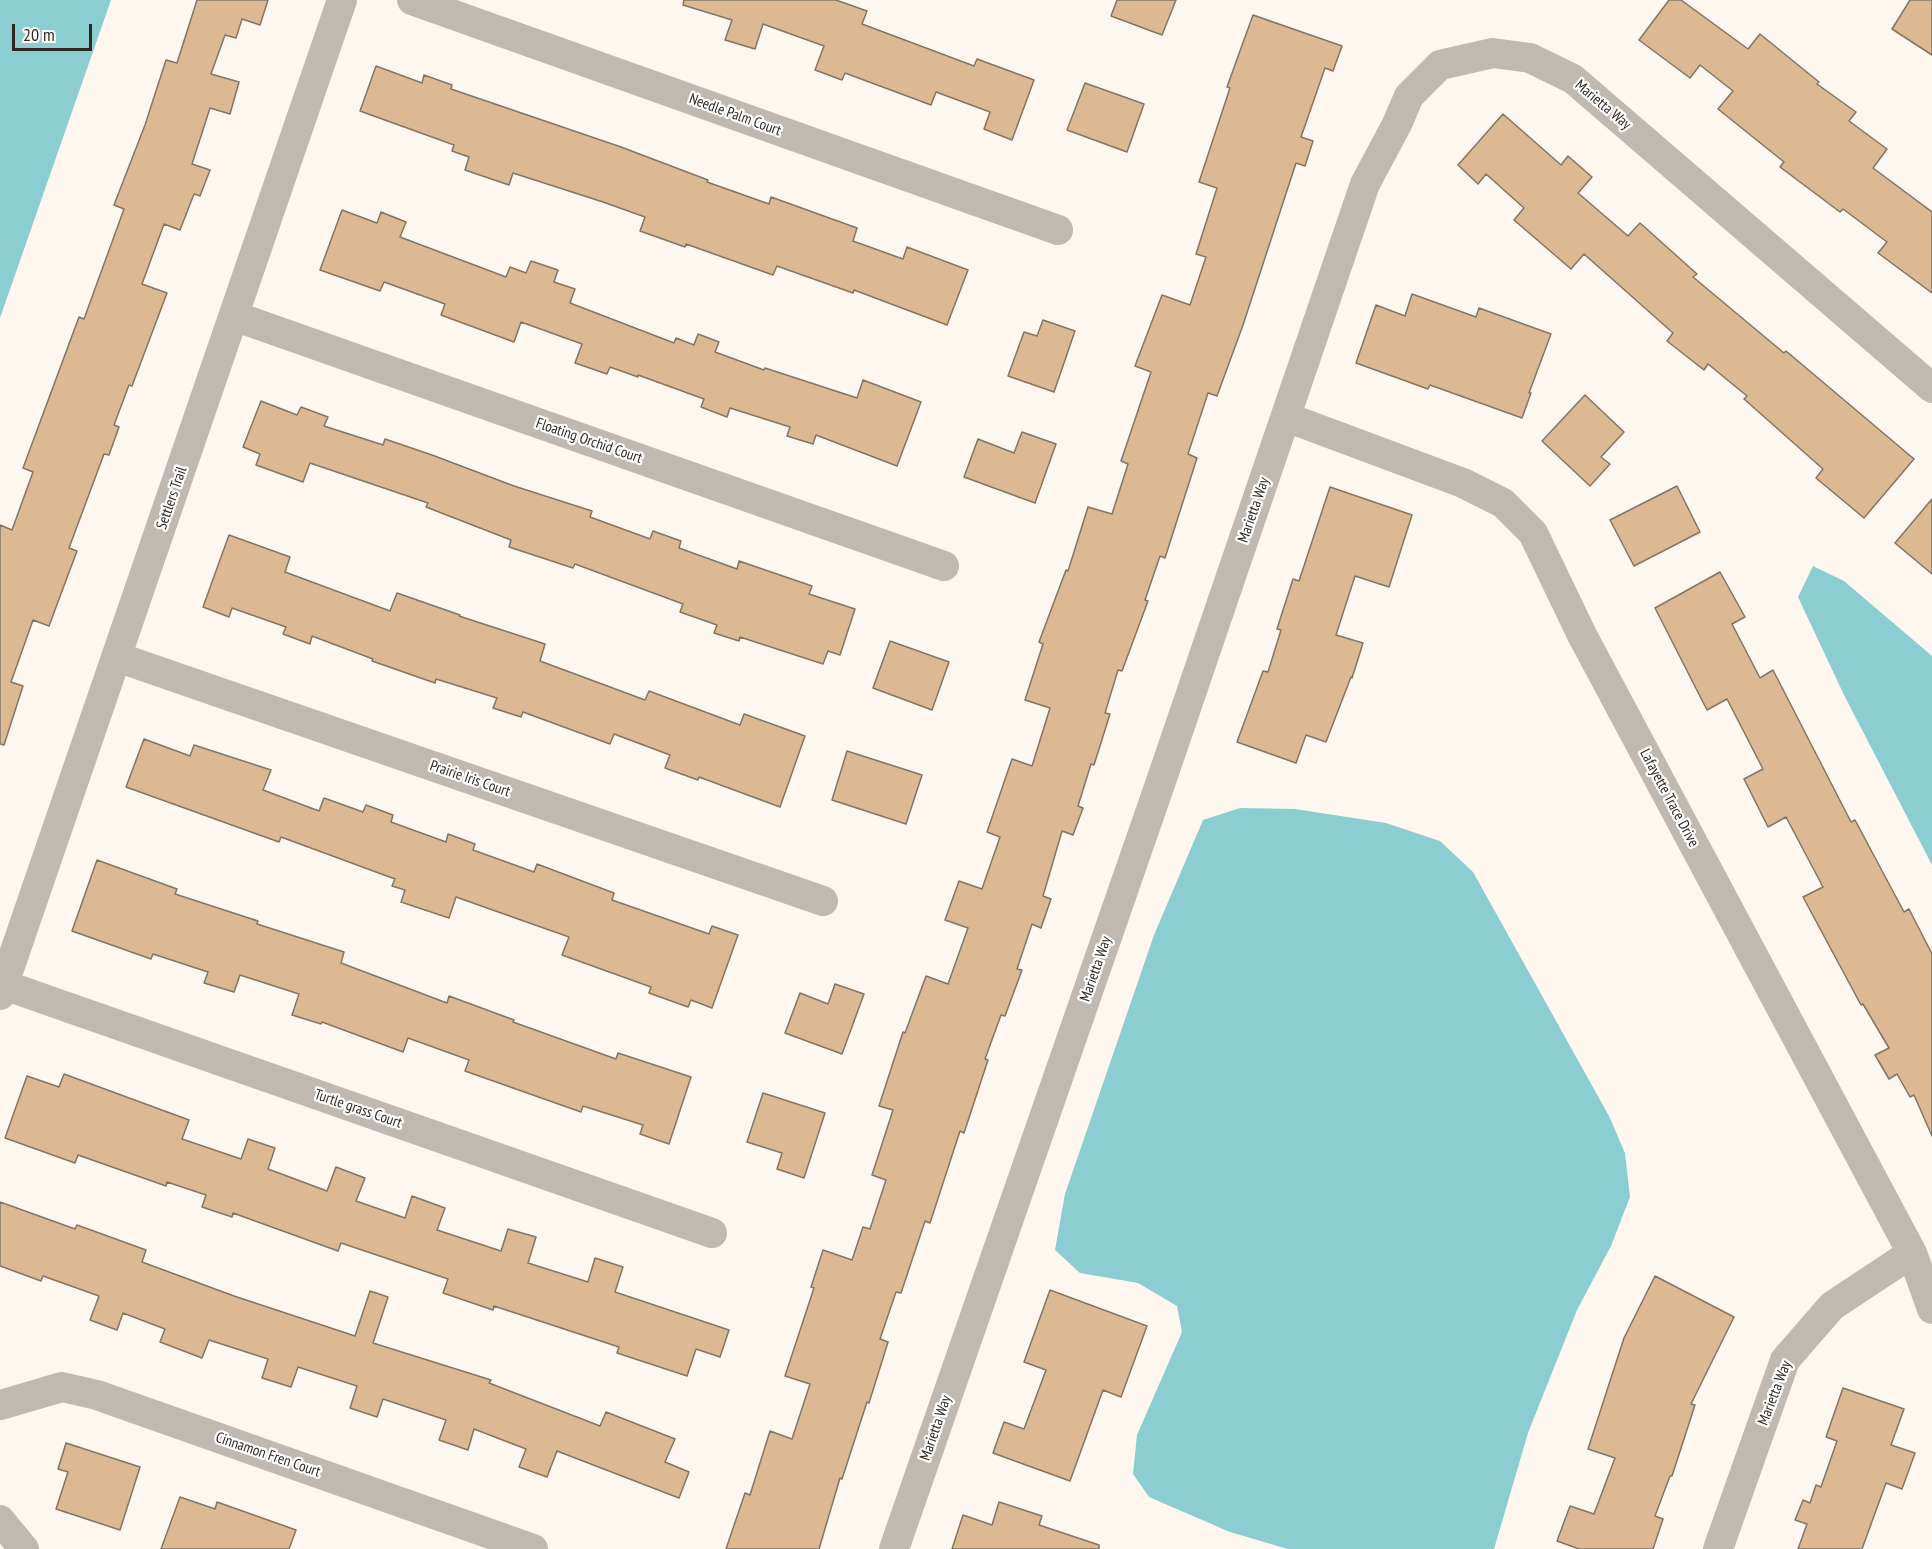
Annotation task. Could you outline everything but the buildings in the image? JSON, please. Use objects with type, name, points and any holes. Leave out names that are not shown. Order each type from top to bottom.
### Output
[{"type":"street","name":"Settlers Trail","points":[[2,990],[342,0]]},
{"type":"street","name":"Needle Palm Court","points":[[412,0],[1058,230]]},
{"type":"street","name":"Marietta Way","points":[[894,1549],[1365,184],[1397,124],[1408,96],[1440,65],[1493,53],[1530,58],[1573,79],[1932,388]]},
{"type":"street","name":"Floating Orchid Court","points":[[234,316],[944,566]]},
{"type":"street","name":"Lafayette Trace Drive","points":[[1286,417],[1463,483],[1503,503],[1533,533],[1582,634],[1912,1253],[1932,1309]]},
{"type":"street","name":"Prairie Iris Court","points":[[117,657],[823,901]]},
{"type":"street","name":"Turtle grass Court","points":[[2,990],[712,1233]]},
{"type":"street","name":"Marietta Way","points":[[1718,1549],[1785,1360],[1832,1306],[1912,1253]]},
{"type":"street","name":"Cinnamon Fren Court","points":[[0,1405],[62,1387],[97,1395],[533,1549]]},
{"type":"street","points":[[0,1520],[24,1549]]},
{"type":"water","points":[[0,0],[111,0],[0,318]]},
{"type":"water","points":[[1813,566],[1844,581],[1932,656],[1932,865],[1844,695],[1798,597]]},
{"type":"water","points":[[1240,808],[1295,809],[1386,823],[1440,841],[1473,872],[1609,1116],[1625,1153],[1630,1197],[1611,1246],[1577,1310],[1528,1433],[1494,1549],[1288,1549],[1230,1532],[1149,1497],[1133,1474],[1137,1435],[1182,1332],[1177,1306],[1138,1283],[1080,1273],[1055,1250],[1065,1194],[1154,935],[1203,820]]}]
